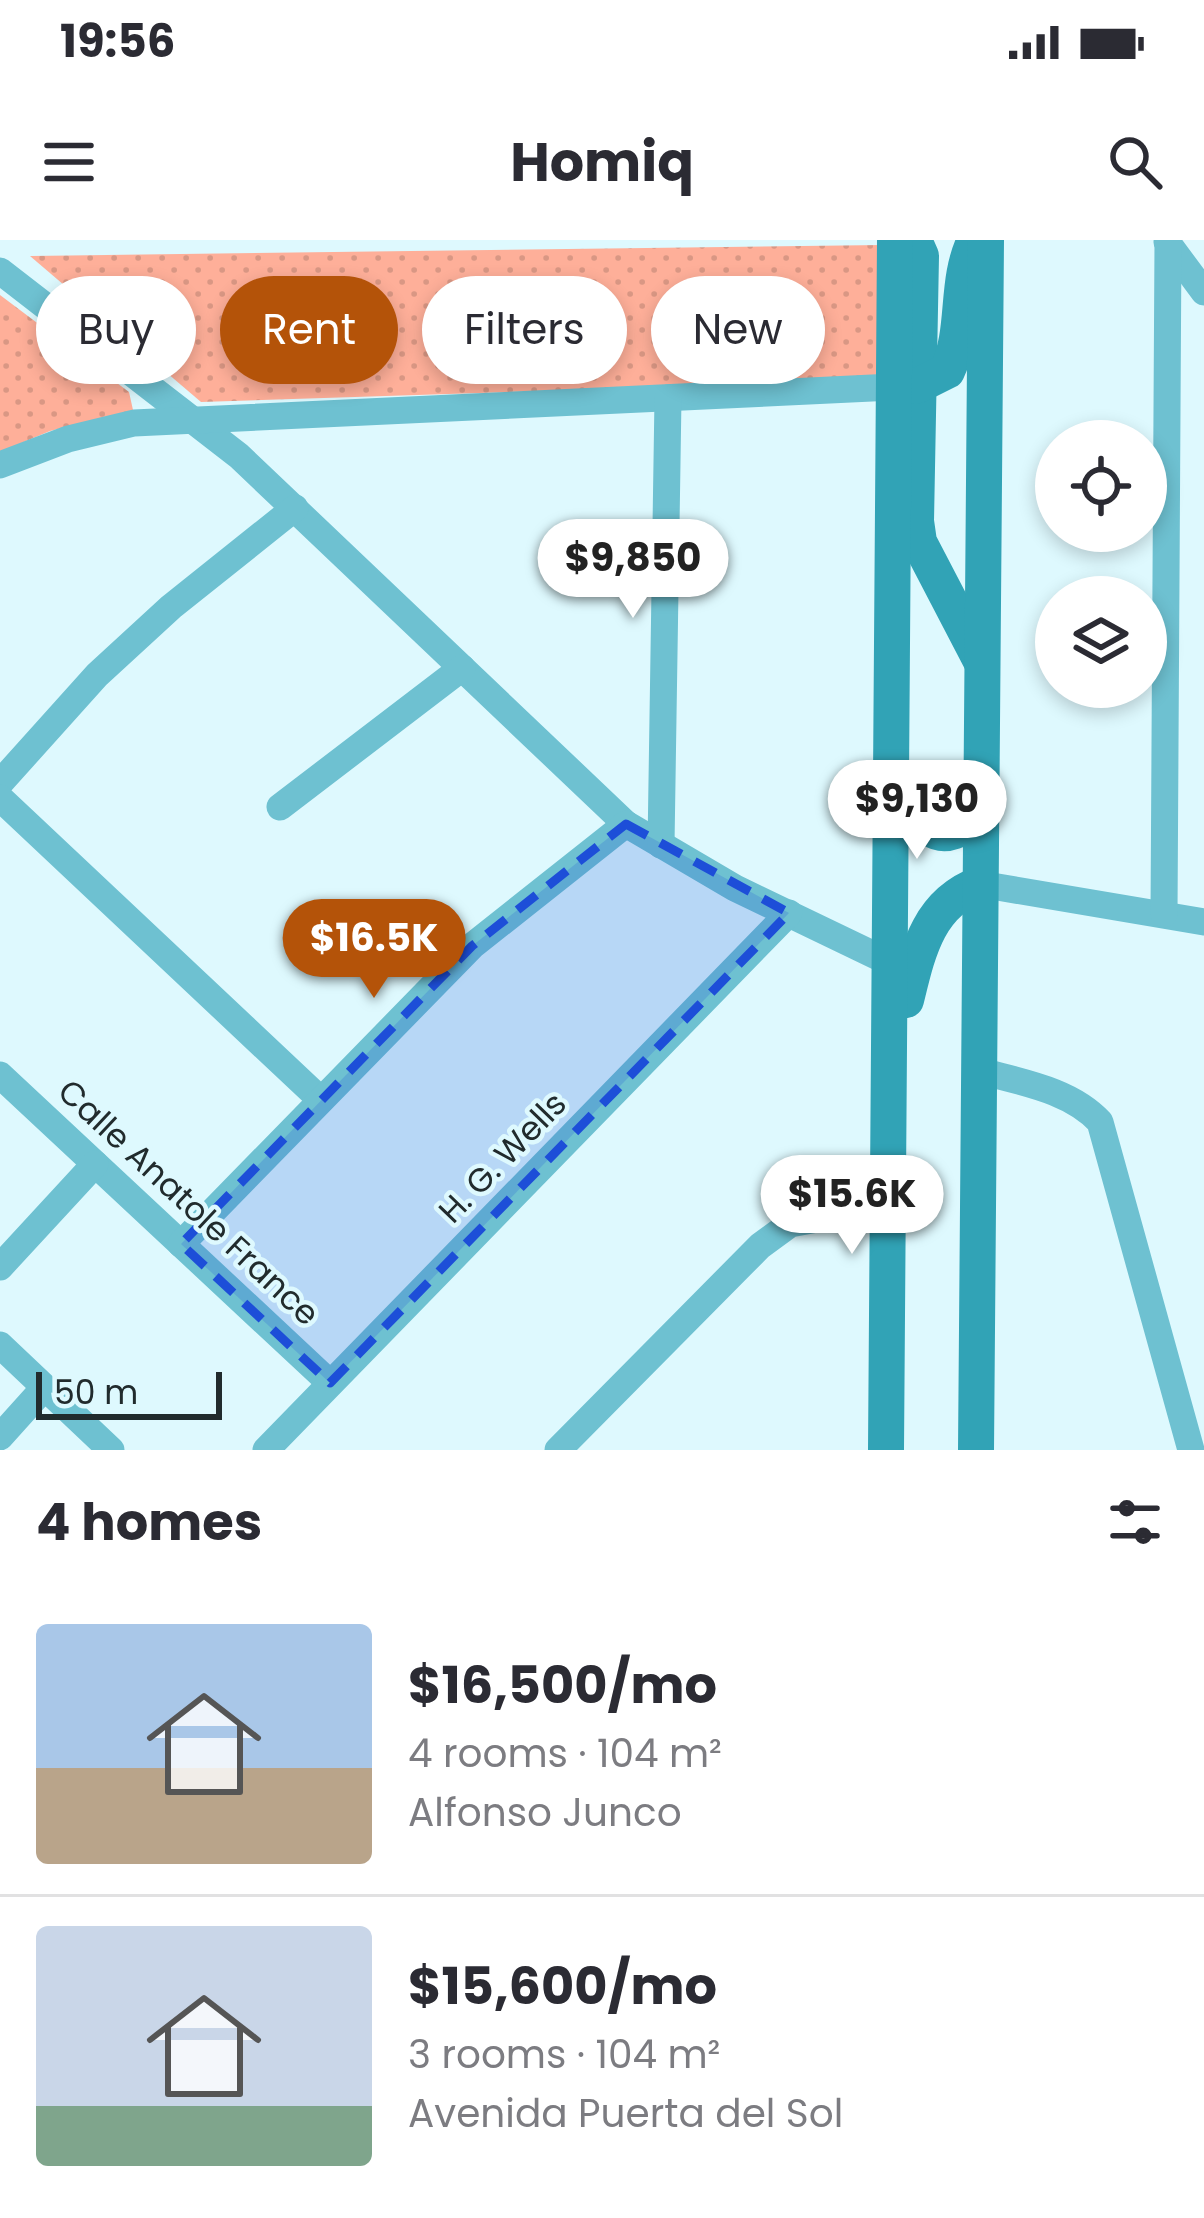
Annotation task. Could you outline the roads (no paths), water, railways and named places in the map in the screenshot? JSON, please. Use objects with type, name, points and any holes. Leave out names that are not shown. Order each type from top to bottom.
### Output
[{"type":"main road","points":[[895,240],[916,521],[927,562],[983,666]]},
{"type":"main road","points":[[886,1450],[892,623],[906,386],[921,256],[914,240]]},
{"type":"main road","points":[[906,386],[936,380],[952,361],[957,348],[959,288],[975,240]]},
{"type":"main road","points":[[976,1450],[986,240]]},
{"type":"main road","points":[[892,623],[920,601],[948,602]]},
{"type":"main road","points":[[892,760],[910,809],[938,833],[968,825],[982,807]]},
{"type":"main road","points":[[890,1064],[920,947],[932,920],[961,891],[980,884]]},
{"type":"street","points":[[1167,241],[1204,292]]},
{"type":"street","points":[[1164,914],[1167,241]]},
{"type":"street","points":[[0,272],[195,420],[295,508],[626,824],[789,914],[892,964]]},
{"type":"street","points":[[0,465],[68,439],[134,423],[906,386]]},
{"type":"street","points":[[662,845],[668,398]]},
{"type":"street","points":[[0,783],[97,675],[171,607],[295,508]]},
{"type":"street","points":[[280,807],[462,668]]},
{"type":"street","points":[[0,798],[321,1100]]},
{"type":"street","points":[[181,1244],[472,946],[626,824]]},
{"type":"street","points":[[980,884],[1204,922]]},
{"type":"street","name":"H. G. Wells","points":[[266,1450],[789,914]]},
{"type":"street","points":[[977,1070],[1061,1095],[1087,1108],[1100,1122],[1192,1450]]},
{"type":"street","name":"Calle Anatole France","points":[[0,1075],[330,1383]]},
{"type":"street","points":[[0,1267],[94,1164]]},
{"type":"street","points":[[558,1450],[760,1246],[790,1225],[888,1206]]},
{"type":"street","points":[[0,1345],[111,1450]]},
{"type":"street","points":[[0,1437],[44,1388]]}]
